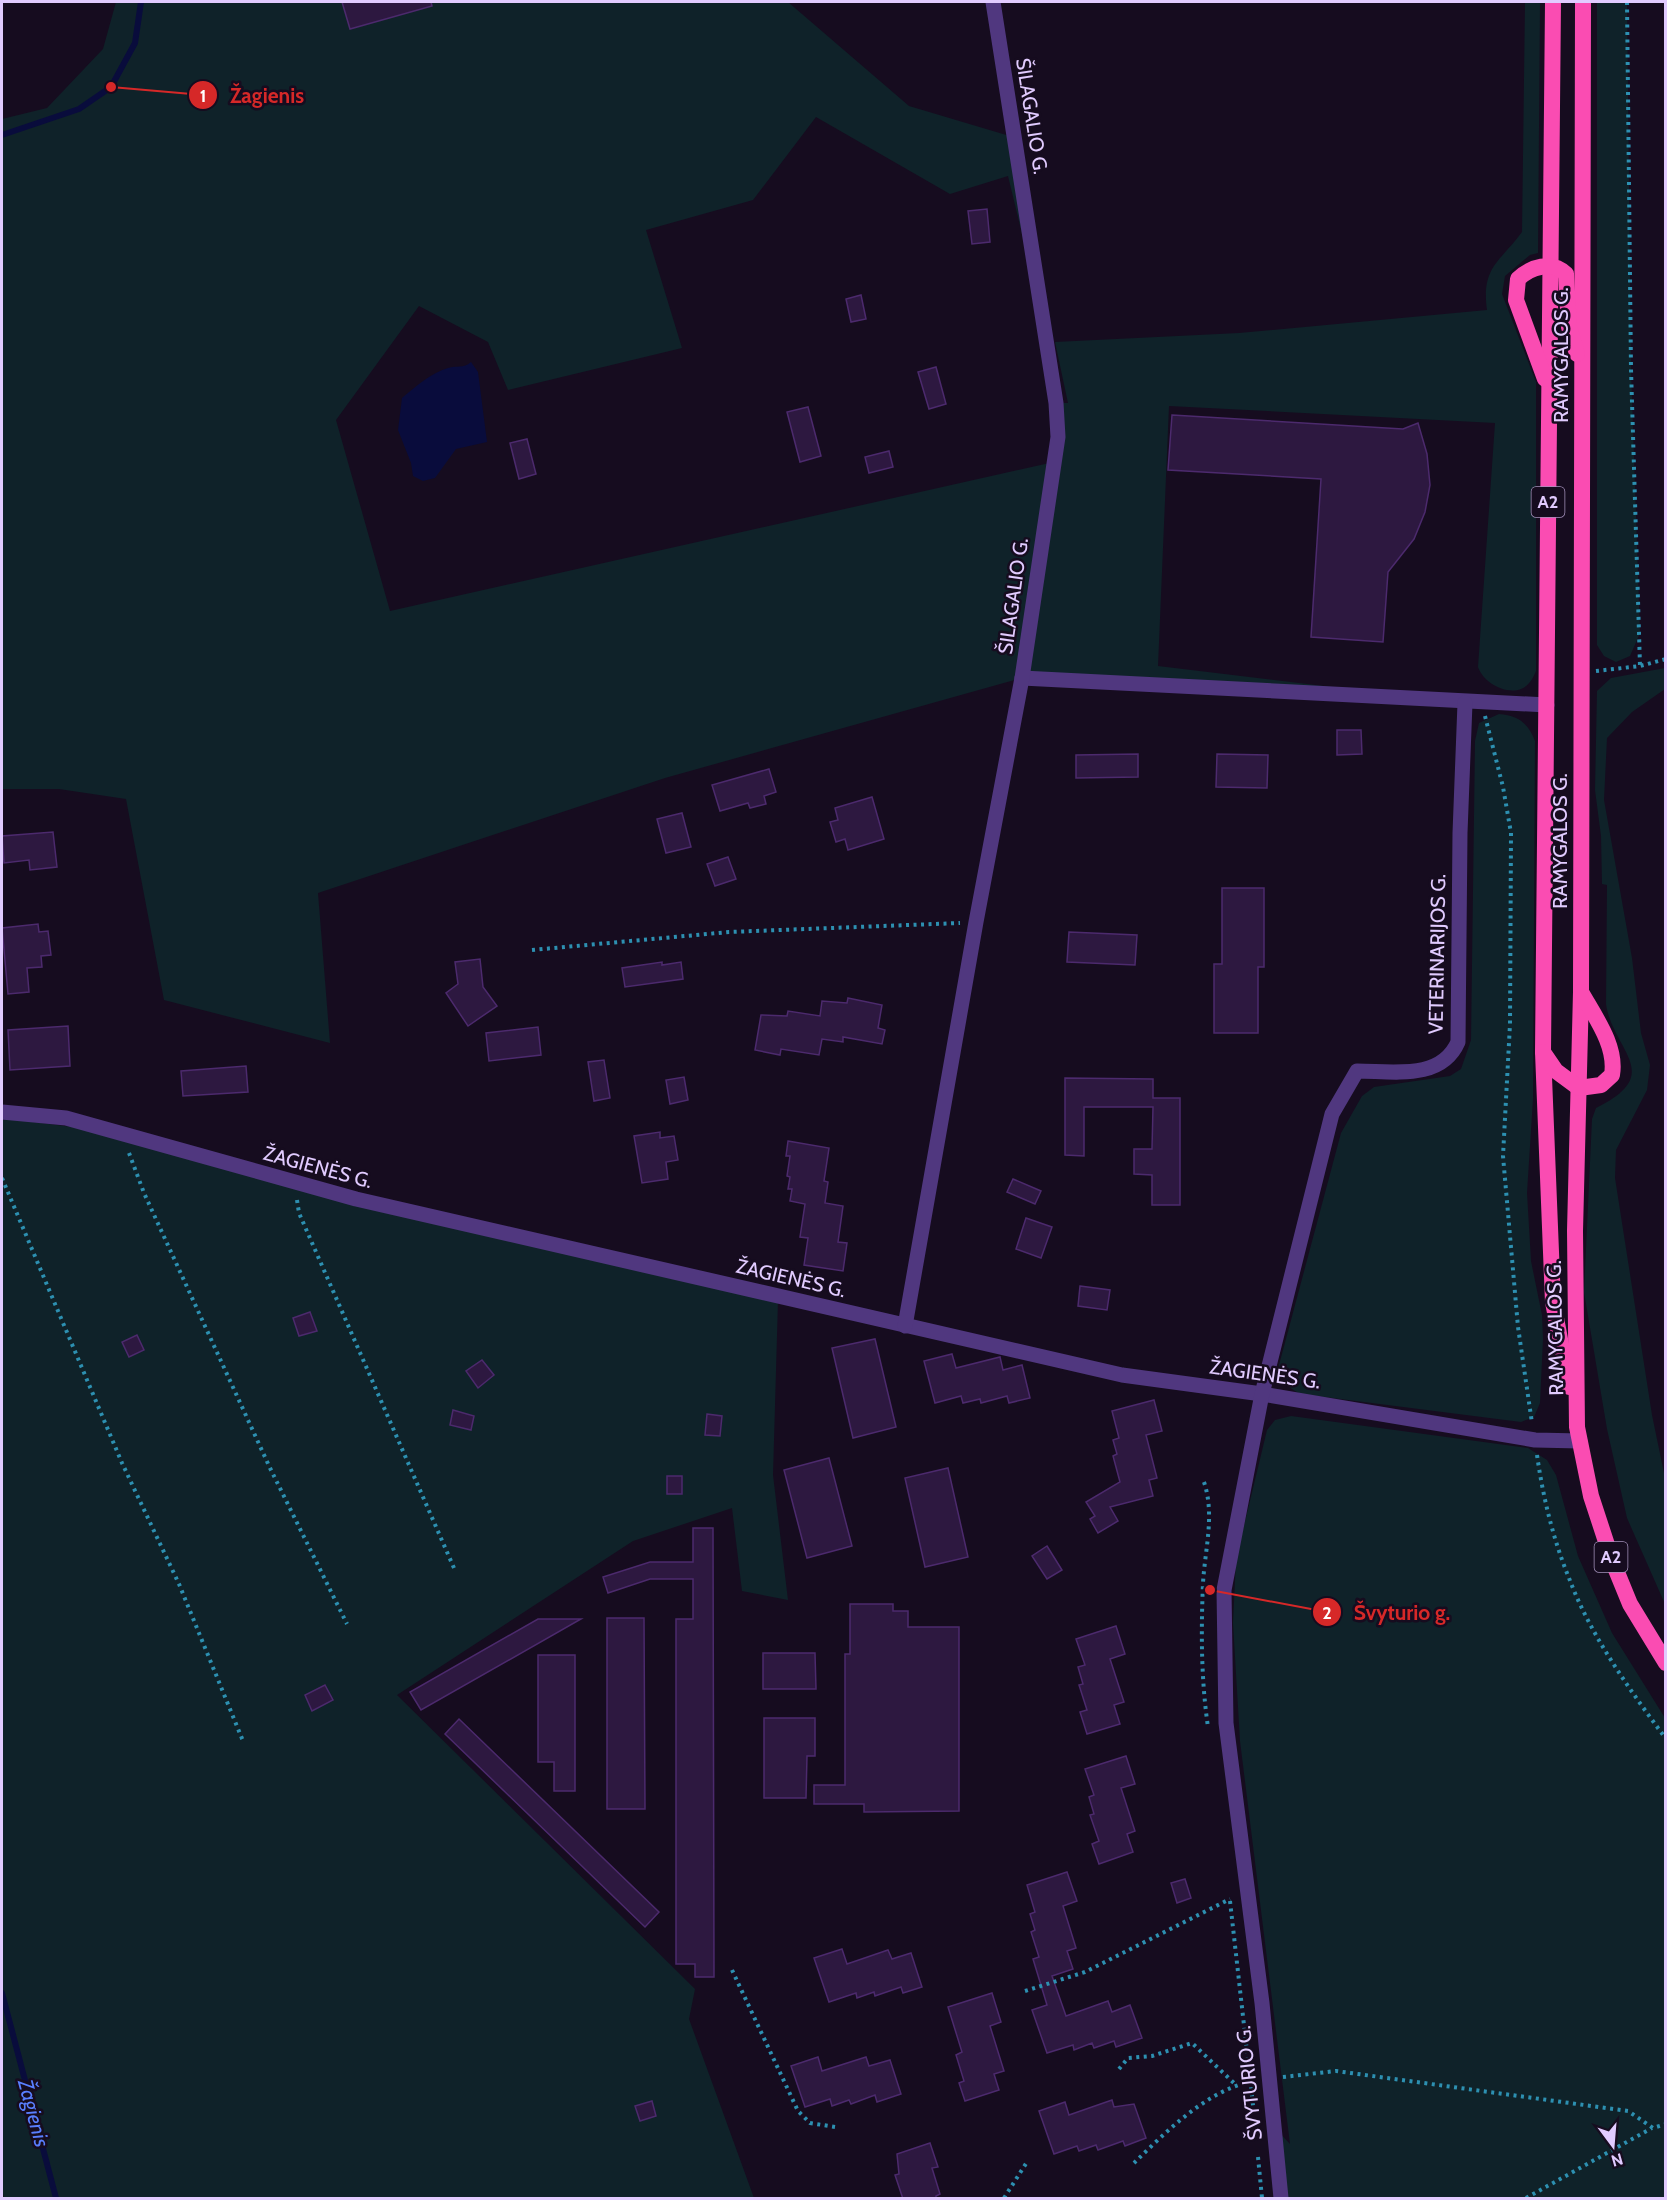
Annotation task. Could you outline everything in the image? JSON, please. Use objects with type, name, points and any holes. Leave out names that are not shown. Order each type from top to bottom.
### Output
[{"type":"highway","name":"A2","points":[[1552,2],[1543,1052],[1553,1302],[1578,1434]]},
{"type":"highway","name":"RAMYGALOS G.","points":[[1583,2],[1581,992],[1575,1231],[1578,1434],[1591,1496],[1612,1560],[1630,1604],[1665,1663]]},
{"type":"highway","points":[[1549,389],[1516,300],[1515,288],[1518,279],[1526,271],[1550,267],[1560,268],[1568,282],[1569,327],[1582,369]]},
{"type":"highway","points":[[1543,1052],[1556,1071],[1579,1088],[1600,1085],[1612,1075],[1614,1062],[1600,1025],[1581,992]]},
{"type":"street","name":"ŠILAGALIO G.","points":[[993,2],[1056,403],[1058,437],[1022,678],[1465,703],[1547,705]]},
{"type":"street","points":[[904,1326],[1022,678]]},
{"type":"street","name":"VETERINARIJOS G.","points":[[1262,1394],[1332,1114],[1357,1071],[1422,1071],[1436,1067],[1453,1053],[1458,1042],[1460,832],[1465,703]]},
{"type":"street","name":"ŽAGIENĖS G.","points":[[2,1112],[66,1118],[122,1132],[297,1184],[1122,1375],[1262,1394],[1535,1440],[1578,1434]]},
{"type":"street","name":"ŠVYTURIO G.","points":[[1262,1394],[1224,1601],[1226,1723],[1270,2079],[1281,2199]]},
{"type":"path","points":[[1627,2],[1631,369],[1640,666]]},
{"type":"path","points":[[1581,672],[1640,666],[1665,659]]},
{"type":"path","points":[[532,950],[729,932],[976,922]]},
{"type":"path","points":[[122,1132],[144,1194],[270,1468],[347,1624]]},
{"type":"path","points":[[2,1178],[122,1463],[179,1584],[243,1741]]},
{"type":"path","points":[[297,1184],[299,1213],[454,1568]]},
{"type":"path","points":[[1025,1991],[1085,1972],[1230,1899]]},
{"type":"path","points":[[732,1970],[798,2112],[810,2123],[835,2127]]},
{"type":"path","points":[[1119,2069],[1128,2058],[1152,2056],[1192,2043],[1236,2085]]},
{"type":"path","points":[[1134,2163],[1179,2119],[1236,2085],[1336,2072],[1628,2111],[1653,2128]]},
{"type":"path","points":[[1526,2199],[1653,2128],[1665,2124]]},
{"type":"path","points":[[1004,2199],[1027,2162]]},
{"type":"shaded area","points":[[116,2],[788,2],[909,106],[1013,137],[1038,300],[1008,176],[950,194],[816,117],[753,200],[646,230],[682,348],[508,390],[488,342],[419,306],[336,420],[390,611],[1054,462],[1056,403],[1068,403],[1055,342],[1239,333],[1487,310],[1487,284],[1490,274],[1522,232],[1525,2],[1540,2],[1538,253],[1530,255],[1505,276],[1502,294],[1536,382],[1535,674],[1524,688],[1508,690],[1495,686],[1485,678],[1478,667],[1495,423],[1169,406],[1158,666],[1465,703],[1022,678],[665,778],[318,893],[330,1043],[164,1000],[126,799],[59,789],[2,789],[2,119],[47,108],[103,49]]},
{"type":"shaded area","points":[[1597,2],[1627,2],[1631,369],[1640,633],[1630,656],[1616,662],[1604,656],[1597,645]]},
{"type":"shaded area","points":[[471,362],[478,372],[487,442],[456,449],[435,478],[423,481],[413,476],[411,463],[398,430],[402,398],[435,373]]},
{"type":"shaded area","points":[[1665,668],[1665,689],[1632,712],[1607,738],[1604,800],[1632,958],[1641,1033],[1650,1065],[1647,1090],[1616,1150],[1615,1178],[1652,1415],[1665,1478],[1665,1604],[1627,1518],[1607,1429],[1584,1292],[1592,1119],[1596,1108],[1617,1096],[1628,1084],[1632,1073],[1630,1061],[1610,1021],[1606,1004],[1607,885],[1602,884],[1601,836],[1595,790],[1597,691],[1611,678]]},
{"type":"shaded area","points":[[1499,714],[1517,719],[1526,725],[1535,741],[1533,1099],[1527,1193],[1531,1261],[1542,1315],[1543,1339],[1540,1403],[1534,1417],[1521,1422],[1301,1394],[1286,1383],[1279,1365],[1341,1133],[1362,1096],[1374,1087],[1450,1076],[1461,1069],[1471,1040],[1475,741],[1479,723]]},
{"type":"shaded area","points":[[2,1118],[88,1129],[778,1301],[773,1475],[788,1600],[742,1591],[732,1508],[633,1541],[397,1695],[695,1989],[689,2019],[754,2198],[4,2198],[2,2189]]},
{"type":"shaded area","points":[[1291,1416],[1528,1448],[1547,1460],[1556,1475],[1578,1556],[1612,1633],[1665,1718],[1665,2198],[1281,2198],[1274,2127],[1290,2144],[1240,1741],[1233,1623],[1236,1559],[1267,1430],[1275,1420]]},
{"type":"building","points":[[342,2],[431,2],[432,6],[350,29]]},
{"type":"building","points":[[987,209],[990,242],[972,244],[968,211]]},
{"type":"building","points":[[861,295],[866,319],[851,322],[846,299]]},
{"type":"building","points":[[936,367],[946,404],[929,409],[918,372]]},
{"type":"building","points":[[808,407],[821,456],[800,462],[787,412]]},
{"type":"building","points":[[1172,415],[1403,429],[1418,423],[1427,454],[1430,485],[1425,512],[1414,539],[1388,572],[1383,642],[1311,637],[1321,479],[1168,470]]},
{"type":"building","points":[[527,439],[536,474],[519,479],[510,443]]},
{"type":"building","points":[[889,451],[893,467],[869,473],[865,457]]},
{"type":"building","points":[[1337,730],[1361,730],[1362,754],[1337,755]]},
{"type":"building","points":[[1138,754],[1138,777],[1076,778],[1076,755]]},
{"type":"building","points":[[1217,754],[1268,755],[1267,788],[1216,787]]},
{"type":"building","points":[[769,769],[776,792],[764,796],[766,804],[750,808],[748,803],[720,811],[712,785]]},
{"type":"building","points":[[872,797],[884,839],[848,850],[845,839],[836,842],[830,822],[838,820],[835,808]]},
{"type":"building","points":[[682,813],[691,847],[666,853],[657,819]]},
{"type":"building","points":[[53,832],[57,867],[30,870],[29,860],[4,863],[2,836]]},
{"type":"building","points":[[728,857],[736,879],[715,886],[707,864]]},
{"type":"building","points":[[1222,888],[1264,888],[1264,967],[1258,967],[1258,1033],[1214,1033],[1214,964],[1222,964]]},
{"type":"building","points":[[38,924],[39,932],[48,931],[51,955],[41,956],[42,967],[27,968],[29,992],[8,994],[2,928]]},
{"type":"building","points":[[1069,932],[1137,935],[1135,965],[1067,962]]},
{"type":"building","points":[[480,959],[483,987],[497,1006],[468,1026],[446,993],[458,984],[455,962]]},
{"type":"building","points":[[662,962],[662,965],[681,962],[683,979],[625,987],[622,968]]},
{"type":"building","points":[[848,998],[882,1005],[878,1028],[885,1030],[882,1044],[843,1037],[843,1042],[822,1039],[819,1055],[781,1049],[780,1055],[755,1050],[761,1015],[787,1016],[788,1011],[820,1016],[822,1001],[847,1003]]},
{"type":"building","points":[[68,1026],[70,1066],[10,1070],[8,1030]]},
{"type":"building","points":[[538,1027],[541,1055],[489,1061],[486,1033]]},
{"type":"building","points":[[604,1060],[610,1098],[594,1101],[588,1062]]},
{"type":"building","points":[[246,1066],[248,1092],[183,1096],[181,1071]]},
{"type":"building","points":[[684,1077],[688,1100],[670,1104],[666,1080]]},
{"type":"building","points":[[1065,1078],[1153,1079],[1153,1098],[1180,1098],[1180,1205],[1152,1205],[1152,1175],[1134,1174],[1134,1149],[1152,1149],[1153,1107],[1084,1107],[1084,1156],[1065,1155]]},
{"type":"building","points":[[660,1132],[660,1138],[674,1136],[678,1160],[666,1162],[668,1179],[642,1183],[634,1136]]},
{"type":"building","points":[[788,1141],[829,1148],[824,1181],[828,1182],[825,1203],[843,1206],[838,1242],[847,1243],[843,1271],[804,1265],[808,1238],[800,1237],[805,1204],[790,1201],[792,1189],[788,1189],[790,1177],[787,1176],[790,1156],[786,1156]]},
{"type":"building","points":[[1013,1179],[1041,1191],[1035,1204],[1007,1192]]},
{"type":"building","points":[[1026,1218],[1052,1227],[1041,1258],[1016,1249]]},
{"type":"building","points":[[1080,1286],[1110,1290],[1107,1310],[1078,1306]]},
{"type":"building","points":[[310,1312],[317,1331],[299,1336],[293,1318]]},
{"type":"building","points":[[137,1335],[144,1350],[129,1357],[122,1342]]},
{"type":"building","points":[[875,1339],[896,1427],[853,1438],[832,1348]]},
{"type":"building","points":[[952,1354],[956,1368],[1000,1357],[1003,1370],[1022,1365],[1030,1398],[1009,1403],[1007,1396],[981,1403],[980,1399],[963,1403],[961,1396],[935,1403],[924,1361]]},
{"type":"building","points":[[482,1360],[494,1375],[478,1388],[466,1371]]},
{"type":"building","points":[[1154,1400],[1162,1431],[1146,1435],[1157,1478],[1149,1480],[1153,1496],[1110,1507],[1118,1521],[1098,1533],[1090,1519],[1095,1516],[1086,1502],[1120,1482],[1113,1456],[1117,1454],[1113,1440],[1119,1438],[1112,1411]]},
{"type":"building","points":[[453,1410],[474,1416],[471,1430],[450,1425]]},
{"type":"building","points":[[707,1414],[722,1416],[720,1436],[705,1435]]},
{"type":"building","points":[[829,1458],[852,1546],[807,1558],[784,1470]]},
{"type":"building","points":[[948,1468],[968,1557],[925,1567],[905,1478]]},
{"type":"building","points":[[667,1476],[682,1476],[682,1494],[667,1494]]},
{"type":"building","points":[[693,1528],[713,1528],[714,1977],[695,1977],[695,1964],[676,1964],[676,1619],[693,1619],[693,1579],[650,1579],[608,1593],[603,1577],[650,1562],[693,1562]]},
{"type":"building","points":[[1047,1546],[1062,1570],[1047,1579],[1032,1556]]},
{"type":"building","points":[[850,1604],[893,1604],[893,1611],[908,1611],[908,1627],[959,1627],[959,1811],[864,1812],[864,1804],[814,1804],[814,1785],[845,1785],[845,1654],[850,1654]]},
{"type":"building","points":[[607,1618],[644,1618],[645,1809],[607,1809]]},
{"type":"building","points":[[538,1619],[581,1619],[421,1710],[410,1692]]},
{"type":"building","points":[[1116,1626],[1125,1654],[1110,1659],[1124,1702],[1114,1705],[1120,1724],[1087,1734],[1080,1712],[1087,1710],[1079,1685],[1083,1684],[1078,1667],[1085,1665],[1076,1639]]},
{"type":"building","points":[[763,1653],[815,1653],[816,1689],[763,1689]]},
{"type":"building","points":[[538,1655],[575,1655],[575,1791],[554,1791],[554,1762],[538,1762]]},
{"type":"building","points":[[325,1685],[333,1700],[312,1711],[305,1695]]},
{"type":"building","points":[[764,1718],[815,1718],[815,1756],[807,1756],[806,1798],[764,1798]]},
{"type":"building","points":[[459,1719],[659,1912],[645,1927],[445,1734]]},
{"type":"building","points":[[1126,1756],[1135,1784],[1121,1788],[1135,1831],[1127,1834],[1133,1852],[1099,1864],[1092,1844],[1099,1841],[1090,1815],[1094,1814],[1089,1797],[1094,1795],[1085,1769]]},
{"type":"building","points":[[1067,1872],[1077,1901],[1063,1906],[1076,1948],[1067,1951],[1073,1969],[1052,1976],[1066,2016],[1108,2001],[1112,2012],[1130,2005],[1142,2038],[1116,2047],[1114,2041],[1094,2048],[1092,2043],[1074,2050],[1073,2045],[1047,2053],[1032,2010],[1047,2005],[1033,1959],[1039,1957],[1031,1932],[1035,1930],[1030,1914],[1035,1912],[1027,1885]]},
{"type":"building","points":[[1185,1879],[1191,1898],[1177,1903],[1171,1883]]},
{"type":"building","points":[[842,1949],[847,1964],[888,1950],[892,1959],[911,1953],[922,1987],[903,1993],[901,1987],[875,1996],[874,1992],[857,1998],[856,1993],[829,2002],[814,1958]]},
{"type":"building","points":[[992,1993],[1001,2022],[990,2026],[1004,2071],[994,2074],[999,2090],[965,2101],[959,2083],[964,2081],[956,2055],[962,2052],[948,2007]]},
{"type":"building","points":[[818,2057],[822,2071],[866,2057],[869,2066],[890,2060],[901,2094],[877,2102],[875,2095],[851,2104],[849,2100],[832,2106],[830,2099],[805,2107],[791,2066]]},
{"type":"building","points":[[1112,2100],[1114,2107],[1134,2104],[1146,2138],[1125,2146],[1123,2141],[1098,2150],[1096,2145],[1079,2151],[1077,2146],[1054,2154],[1039,2111],[1065,2102],[1069,2115]]},
{"type":"building","points":[[652,2101],[656,2116],[640,2121],[635,2106]]},
{"type":"building","points":[[930,2143],[938,2167],[932,2168],[940,2194],[936,2196],[936,2199],[903,2199],[895,2175],[899,2174],[897,2154]]},
{"type":"waterway","name":"Žagienis","points":[[2,135],[79,109],[111,87],[135,43],[141,2]]},
{"type":"waterway","name":"Žagienis","points":[[2,1993],[56,2198]]},
{"type":"place","name":"Žagienis","points":[[111,87]]},
{"type":"place","name":"Švyturio g.","points":[[1210,1590]]}]
